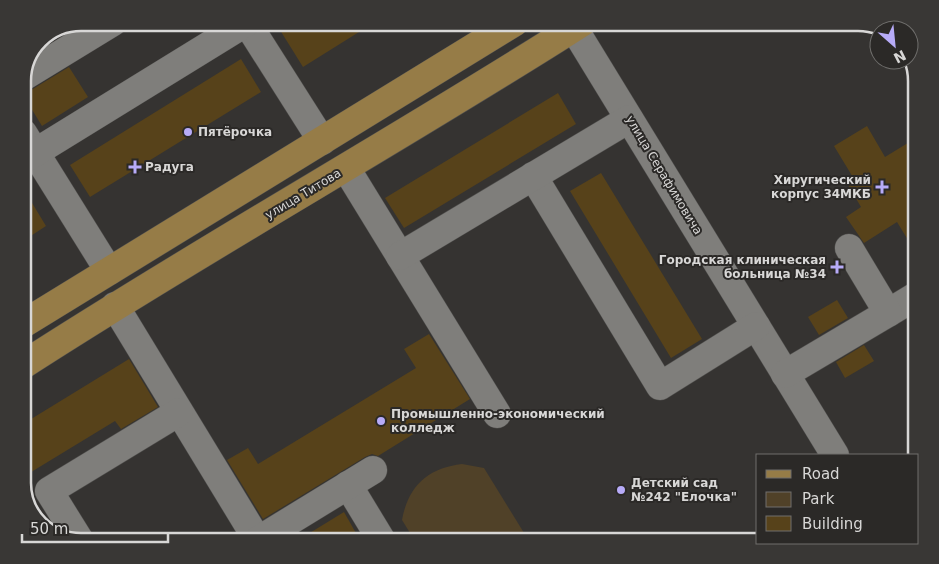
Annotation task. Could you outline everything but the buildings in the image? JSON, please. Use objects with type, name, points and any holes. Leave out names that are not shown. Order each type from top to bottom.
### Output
[{"type":"main road","points":[[31,319],[499,31]]},
{"type":"main road","name":"улица Титова","points":[[31,360],[115,306],[346,168],[565,31]]},
{"type":"street","points":[[32,71],[98,31]]},
{"type":"street","points":[[31,146],[231,31]]},
{"type":"street","points":[[253,31],[322,141]]},
{"type":"street","name":"улица Серафимовича","points":[[580,31],[629,119],[834,454]]},
{"type":"street","points":[[400,256],[629,119]]},
{"type":"street","points":[[31,154],[109,271]]},
{"type":"street","points":[[346,168],[497,414]]},
{"type":"street","points":[[533,176],[660,386],[756,326]]},
{"type":"street","points":[[849,248],[888,313]]},
{"type":"street","points":[[785,374],[908,301]]},
{"type":"street","points":[[115,306],[252,533]]},
{"type":"street","points":[[74,532],[49,491],[179,412]]},
{"type":"street","points":[[270,533],[373,470]]},
{"type":"street","points":[[348,485],[377,533]]},
{"type":"green space","points":[[462,464],[484,468],[524,533],[410,533],[402,520],[409,497],[422,481],[439,470]]},
{"type":"place","name":"Пятёрочка","points":[[188,132]]},
{"type":"place","name":"Радуга","points":[[135,167]]},
{"type":"place","name":"Хиругический корпус 34МКБ","points":[[882,187]]},
{"type":"place","name":"Городская клиническая больница №34","points":[[837,267]]},
{"type":"place","name":"Промышленно-экономический колледж","points":[[381,421]]},
{"type":"place","name":"Детский сад №242 \"Елочка\"","points":[[621,490]]}]
